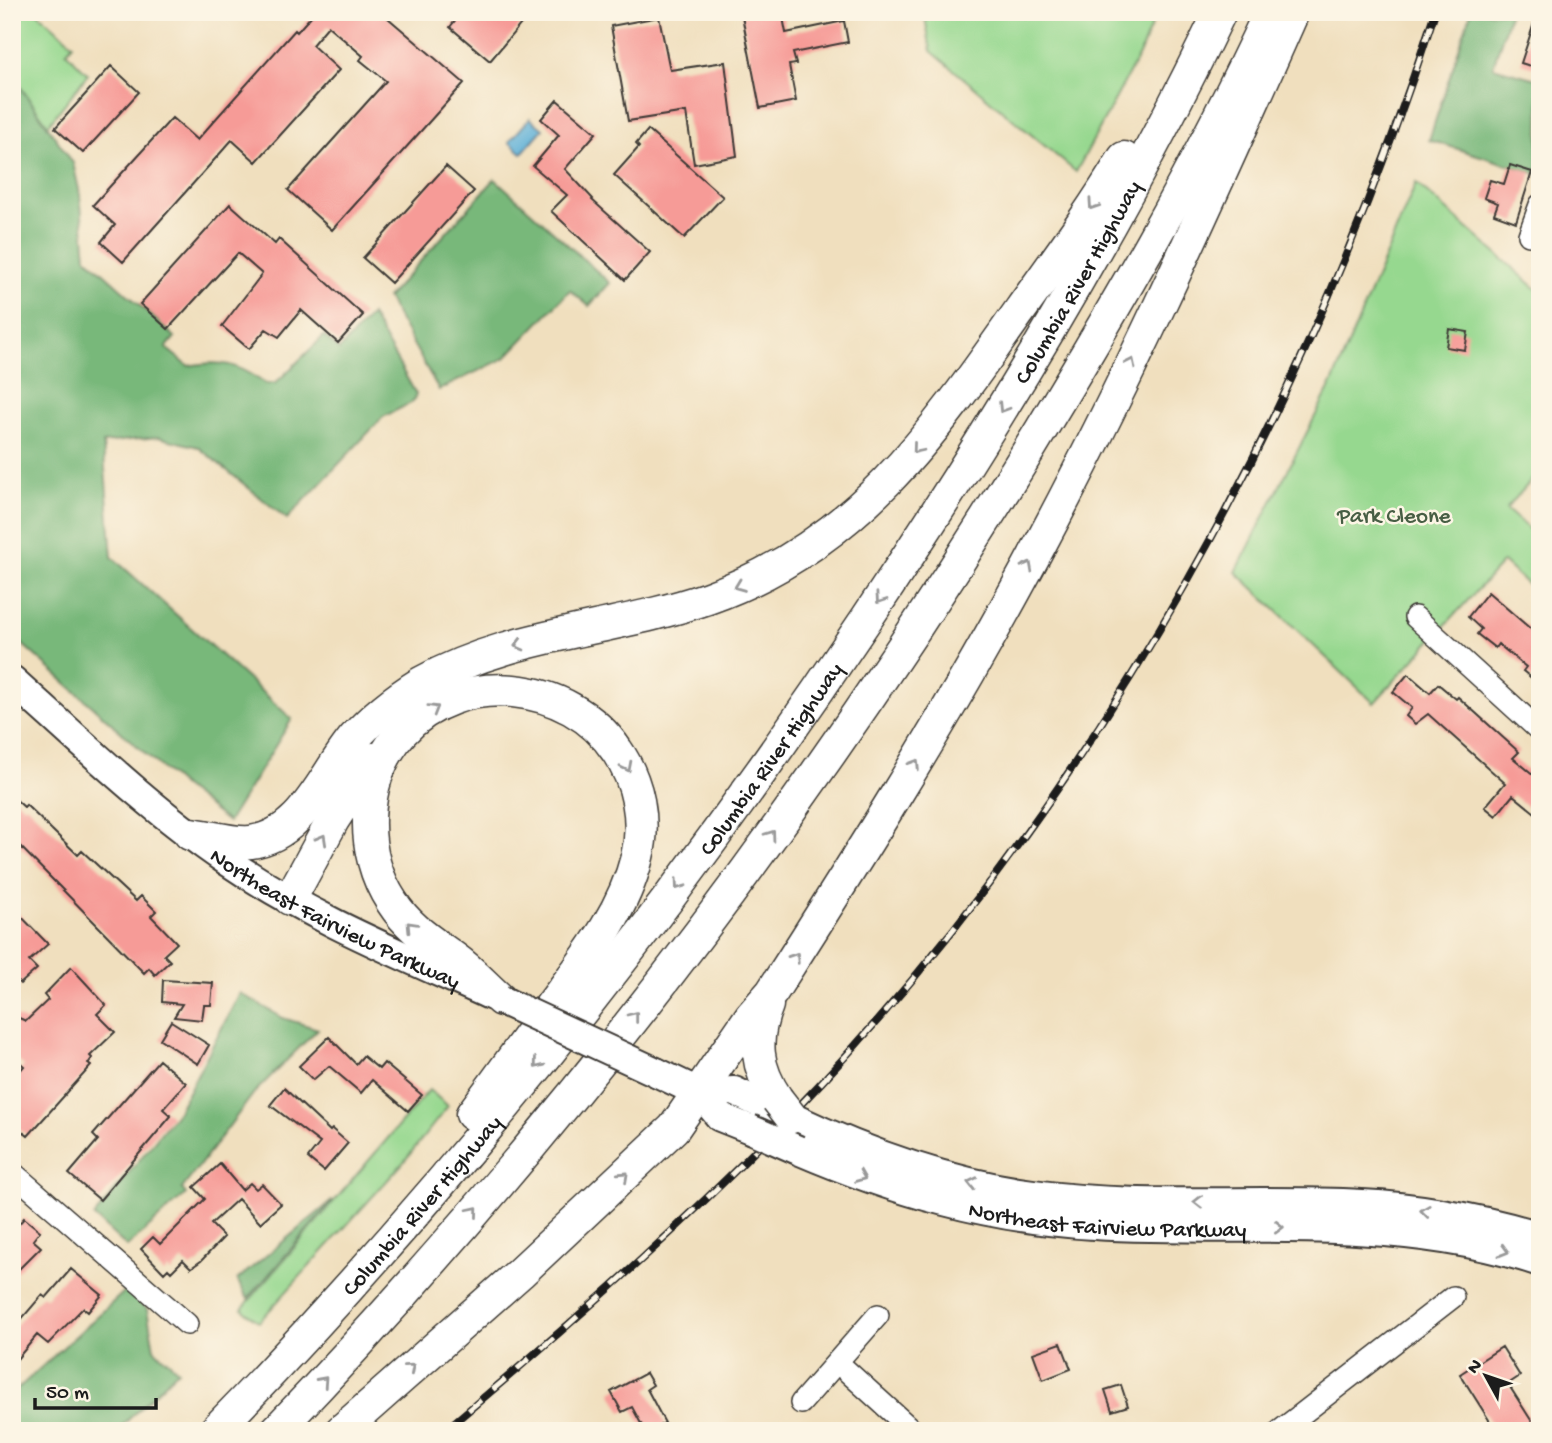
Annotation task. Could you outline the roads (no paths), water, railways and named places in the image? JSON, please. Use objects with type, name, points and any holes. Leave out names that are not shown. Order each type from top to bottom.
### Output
[{"type":"highway","name":"Columbia River Highway","points":[[276,1431],[441,1249],[560,1108],[702,928],[819,768],[976,535],[1068,385],[1171,206],[1270,12]]},
{"type":"highway","points":[[341,1431],[520,1273],[664,1138],[685,1115],[751,1016],[772,992],[936,731],[1023,578],[1147,330],[1293,12]]},
{"type":"highway","name":"Columbia River Highway","points":[[215,1431],[398,1230],[589,1003],[739,804],[904,563],[1028,367],[1121,203],[1217,19]]},
{"type":"highway","points":[[190,834],[234,842],[264,839],[289,824],[316,795],[346,748],[374,718],[434,676],[471,659],[513,646],[670,609],[751,581],[806,551],[866,504],[939,422],[996,345],[1217,19]]},
{"type":"highway","points":[[281,894],[369,764],[419,718],[460,695],[507,690],[557,700],[595,724],[625,762],[633,780],[640,828],[637,856],[611,918],[591,952],[470,1118],[398,1230]]},
{"type":"highway","points":[[400,734],[381,767],[369,806],[368,834],[381,883],[404,920],[419,935],[454,958],[501,1000]]},
{"type":"highway","points":[[281,894],[316,795]]},
{"type":"highway","points":[[772,992],[759,1032],[758,1062],[788,1113]]},
{"type":"main road","name":"Northeast Fairview Parkway","points":[[12,680],[190,834],[281,894],[700,1093],[720,1117],[910,1194],[1030,1220],[1095,1225],[1318,1227],[1405,1233],[1471,1243],[1540,1262]]},
{"type":"main road","name":"Northeast Fairview Parkway","points":[[700,1093],[734,1091],[898,1161],[969,1183],[1033,1195],[1095,1200],[1363,1204],[1458,1216],[1540,1236]]},
{"type":"street","points":[[1529,235],[1540,205]]},
{"type":"street","points":[[1415,617],[1540,731]]},
{"type":"street","points":[[12,1172],[187,1324]]},
{"type":"street","points":[[1280,1431],[1453,1297]]},
{"type":"street","points":[[801,1403],[878,1315]]},
{"type":"street","points":[[837,1362],[913,1431]]},
{"type":"water","points":[[530,118],[543,129],[522,153],[509,142]]},
{"type":"railway","points":[[444,1431],[637,1263],[776,1130],[923,967],[1018,844],[1106,715],[1187,582],[1260,445],[1325,303],[1384,159],[1435,12]]},
{"type":"park label","name":"Park Cleone","points":[[1394,514]]}]
